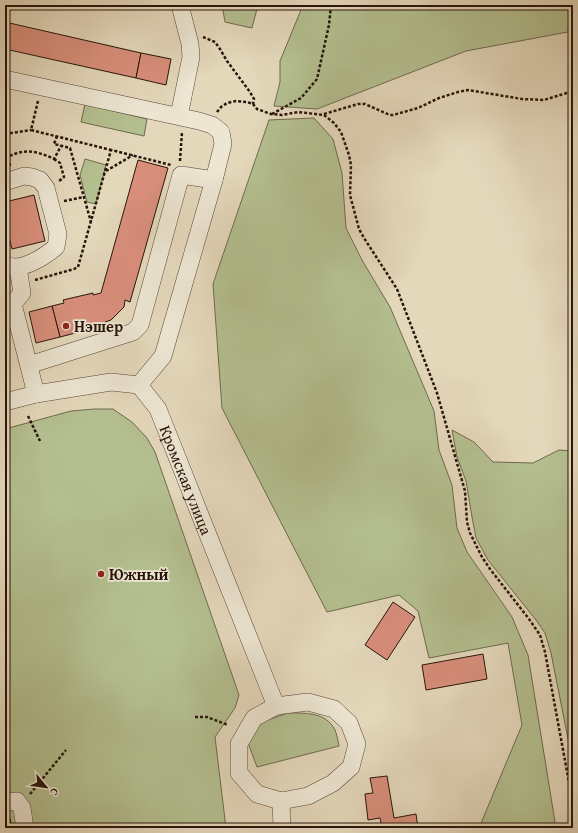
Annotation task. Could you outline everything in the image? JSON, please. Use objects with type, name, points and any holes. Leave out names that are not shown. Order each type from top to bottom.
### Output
[{"type":"street","points":[[180,5],[190,44],[191,57],[182,117]]},
{"type":"street","points":[[5,79],[182,117],[212,125],[220,132],[223,144],[163,356],[139,385],[111,382],[36,394],[5,402]]},
{"type":"street","points":[[29,365],[134,332],[140,325],[180,171],[214,180]]},
{"type":"street","points":[[5,182],[24,176],[40,180],[46,188],[58,234],[56,246],[43,257],[15,272],[22,293],[13,304],[36,394]]},
{"type":"street","name":"Кромская улица","points":[[139,385],[158,409],[276,706]]},
{"type":"street","points":[[308,702],[334,708],[349,723],[357,744],[351,767],[333,783],[308,796],[281,801],[257,794],[239,773],[239,744],[254,718],[276,706],[308,702]]},
{"type":"street","points":[[281,801],[282,828]]},
{"type":"street","points":[[13,804],[22,808],[25,828]]},
{"type":"path","points":[[271,114],[301,98],[317,79],[329,25],[331,5]]},
{"type":"path","points":[[186,28],[215,42],[250,92],[254,99],[253,104]]},
{"type":"path","points":[[31,130],[42,88]]},
{"type":"path","points":[[212,125],[214,116],[221,106],[226,103],[236,101],[248,102],[253,104],[257,109],[271,114],[282,115],[298,112],[324,115],[358,104],[365,104],[393,115],[418,108],[449,94],[468,90],[522,99],[544,100],[573,91]]},
{"type":"path","points":[[324,115],[341,132],[347,147],[351,165],[350,195],[359,229],[397,289],[437,393],[464,485],[468,522],[475,544],[490,568],[526,614],[540,635],[545,652],[573,804]]},
{"type":"path","points":[[5,134],[31,130],[133,155],[180,171],[182,117]]},
{"type":"path","points":[[57,136],[54,144],[70,148],[91,222]]},
{"type":"path","points":[[15,272],[74,269],[78,267],[111,150]]},
{"type":"path","points":[[105,171],[133,155]]},
{"type":"path","points":[[54,159],[60,163],[64,177],[57,183]]},
{"type":"path","points":[[28,416],[40,441]]},
{"type":"path","points":[[195,717],[207,717],[228,725]]},
{"type":"path","points":[[13,804],[66,750]]},
{"type":"green space","points":[[222,5],[258,5],[252,28],[225,22]]},
{"type":"green space","points":[[303,5],[573,5],[573,31],[466,51],[317,109],[274,106],[280,82],[280,61]]},
{"type":"green space","points":[[85,104],[147,119],[144,136],[81,122]]},
{"type":"green space","points":[[314,118],[333,139],[342,173],[346,228],[362,260],[390,307],[434,411],[439,450],[452,485],[457,528],[467,552],[512,617],[528,655],[556,828],[479,828],[522,725],[508,643],[429,658],[418,611],[399,595],[327,612],[222,408],[213,284],[269,120]]},
{"type":"green space","points":[[85,159],[106,165],[96,204],[87,202],[80,175]]},
{"type":"green space","name":"Южный","points":[[113,409],[132,422],[147,438],[155,452],[239,695],[235,708],[215,737],[226,828],[5,828],[5,429],[71,411]]},
{"type":"green space","points":[[452,430],[474,442],[493,462],[533,463],[559,450],[573,451],[573,764],[551,653],[545,633],[488,560],[476,538],[466,481],[457,457]]},
{"type":"green space","points":[[288,713],[315,715],[326,720],[335,730],[339,746],[257,767],[247,740],[256,724]]},
{"type":"building","points":[[5,22],[141,53],[136,78],[5,49]]},
{"type":"building","points":[[141,53],[171,59],[166,85],[136,78]]},
{"type":"building","points":[[138,160],[168,168],[130,302],[125,300],[124,307],[111,320],[105,322],[106,325],[60,337],[52,306],[64,303],[63,300],[93,293],[93,295],[101,293]]},
{"type":"building","points":[[34,195],[45,241],[12,249],[9,237],[5,238],[5,202]]},
{"type":"building","points":[[5,280],[9,293],[5,294]]},
{"type":"building","points":[[52,306],[60,337],[36,343],[29,312]]},
{"type":"building","points":[[393,602],[415,617],[387,660],[365,645]]},
{"type":"building","points":[[483,654],[487,679],[426,690],[422,665]]},
{"type":"building","points":[[387,776],[394,818],[416,814],[418,828],[382,828],[380,818],[368,820],[365,794],[373,793],[370,778]]},
{"type":"building","points":[[5,818],[10,818],[12,828],[5,828]]},
{"type":"place","name":"Нэшер","points":[[66,326]]},
{"type":"place","name":"Южный","points":[[101,574]]}]
